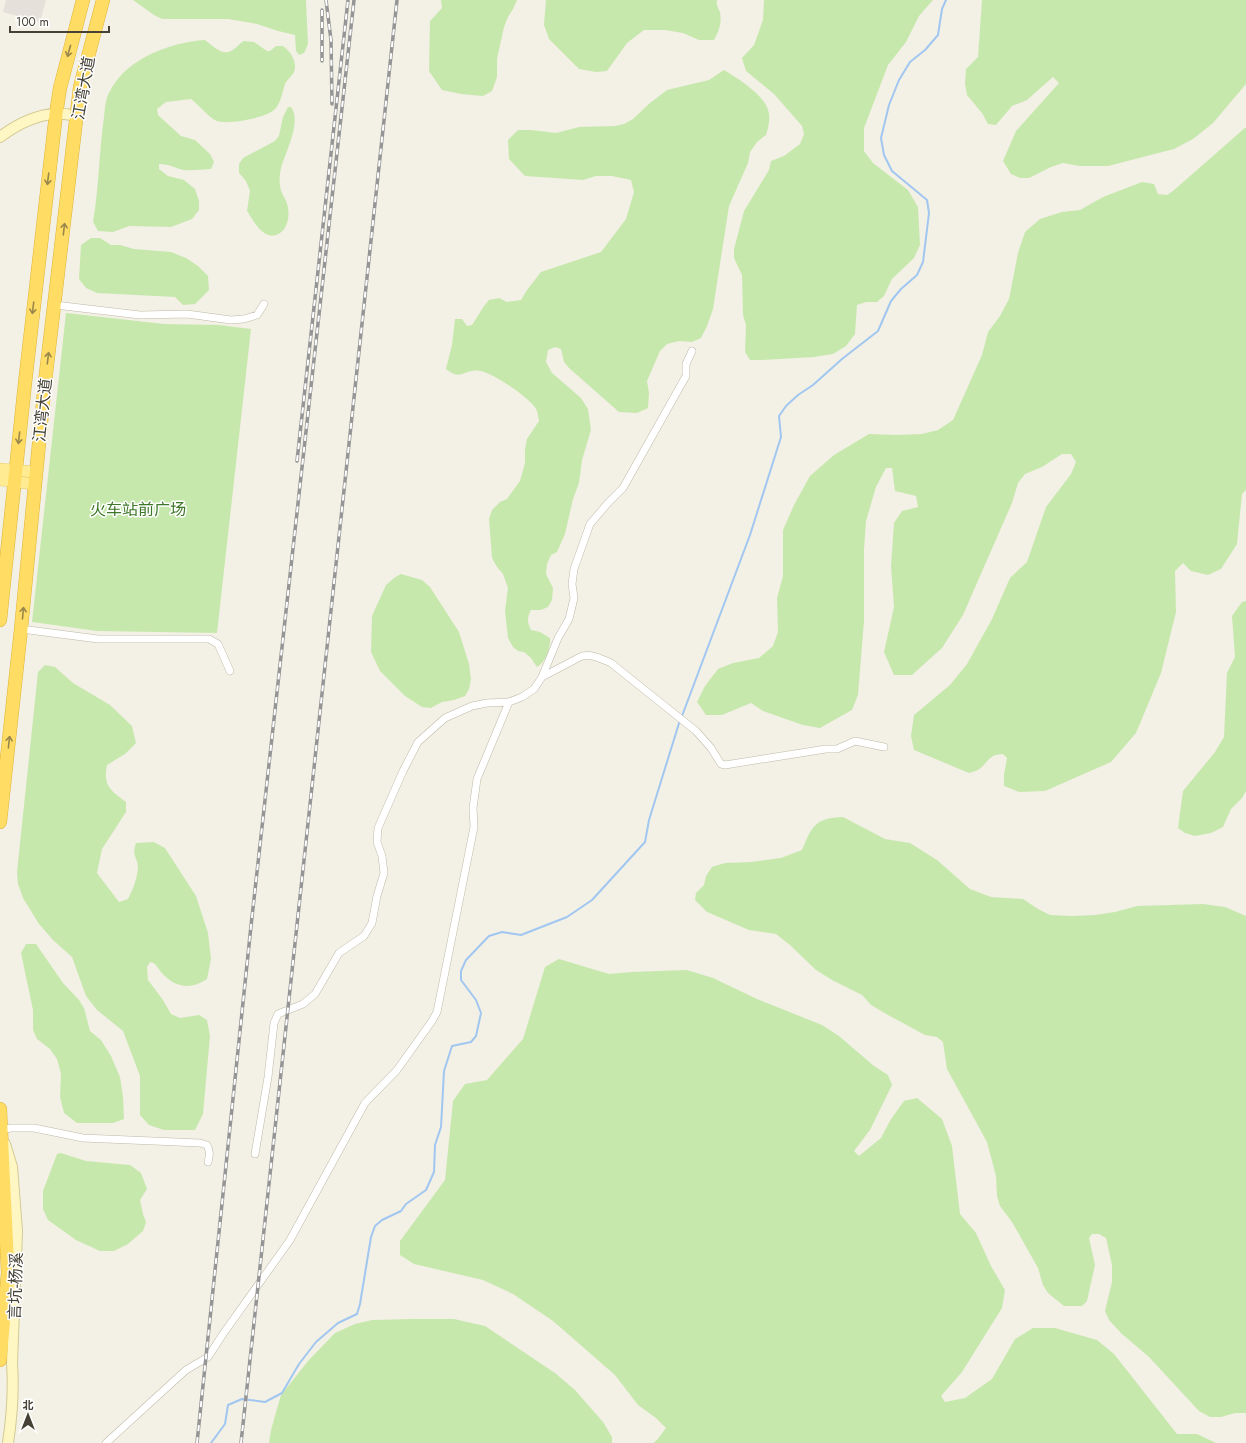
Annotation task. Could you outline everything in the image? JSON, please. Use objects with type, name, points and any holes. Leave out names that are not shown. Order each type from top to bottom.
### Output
[{"type":"highway","name":"江湾大道","points":[[0,620],[14,476],[56,114],[60,88],[83,0]]},
{"type":"highway","name":"江湾大道","points":[[0,822],[21,629],[45,382],[80,87],[103,0]]},
{"type":"highway","points":[[0,1109],[8,1273],[0,1360]]},
{"type":"main road","points":[[0,137],[24,122],[41,116],[56,114],[77,116]]},
{"type":"main road","points":[[0,469],[14,476],[35,478]]},
{"type":"main road","points":[[0,480],[14,476]]},
{"type":"main road","name":"言坑-杨溪","points":[[0,1131],[12,1167],[17,1231],[12,1363],[14,1384],[12,1420],[8,1443]]},
{"type":"street","points":[[55,305],[140,315],[187,314],[242,320],[257,315],[264,304]]},
{"type":"street","points":[[255,1154],[268,1077],[274,1023],[278,1014],[303,1004],[315,994],[339,953],[364,936],[372,923],[377,896],[384,873],[382,856],[377,842],[378,828],[410,755],[418,742],[445,718],[472,706],[486,703],[509,702],[534,690],[542,677],[558,638],[569,619],[574,598],[572,584],[574,573],[590,524],[623,488],[686,376],[686,364],[692,352]]},
{"type":"street","points":[[21,629],[98,639],[209,638],[218,644],[230,671]]},
{"type":"street","points":[[542,677],[582,656],[593,656],[611,663],[696,731],[711,748],[721,764],[725,765],[826,748],[837,749],[855,740],[884,747]]},
{"type":"street","points":[[106,1443],[186,1370],[208,1357],[212,1352],[223,1334],[290,1240],[365,1103],[397,1070],[437,1012],[474,827],[473,808],[477,779],[509,702]]},
{"type":"street","points":[[0,1131],[11,1128],[34,1128],[83,1138],[200,1142],[207,1145],[210,1155],[208,1162]]},
{"type":"shaded area","points":[[6,0],[46,0],[40,22],[3,12]]},
{"type":"green space","points":[[133,0],[306,0],[308,44],[304,53],[299,55],[296,51],[295,35],[257,24],[228,19],[162,19]]},
{"type":"green space","points":[[441,0],[517,0],[504,27],[497,59],[497,77],[492,91],[483,96],[461,94],[442,90],[429,71],[430,21],[442,8]]},
{"type":"green space","points":[[546,0],[717,0],[717,5],[721,16],[719,30],[714,40],[699,40],[683,33],[665,30],[644,30],[627,43],[607,71],[596,72],[579,69],[549,39],[544,25]]},
{"type":"green space","points":[[764,0],[933,0],[919,16],[906,42],[888,65],[864,128],[864,151],[873,163],[908,190],[918,207],[920,245],[914,258],[892,279],[884,296],[877,302],[866,302],[857,305],[855,334],[846,346],[833,354],[814,357],[750,360],[745,352],[746,325],[743,315],[742,275],[734,258],[734,249],[744,211],[769,170],[771,161],[784,156],[800,144],[804,134],[802,126],[774,94],[746,71],[742,58],[754,45],[763,20]]},
{"type":"green space","points":[[982,0],[1246,0],[1246,84],[1213,123],[1193,139],[1174,149],[1108,166],[1080,166],[1063,163],[1029,178],[1020,178],[1011,174],[1003,161],[1016,131],[1059,83],[1053,77],[1027,100],[1012,106],[996,125],[988,124],[982,113],[967,95],[965,84],[966,69],[978,57]]},
{"type":"green space","points":[[205,40],[217,49],[224,52],[232,50],[244,41],[254,42],[267,51],[270,51],[276,46],[283,46],[286,48],[293,57],[295,68],[294,72],[286,82],[278,105],[272,112],[257,118],[223,122],[217,121],[211,117],[191,99],[166,102],[157,109],[158,115],[181,136],[195,140],[210,154],[214,162],[211,169],[191,170],[184,170],[159,164],[159,169],[168,176],[184,180],[195,189],[199,201],[199,210],[192,219],[171,227],[129,226],[113,232],[98,231],[93,222],[97,196],[101,143],[105,105],[113,86],[127,69],[139,60],[153,53],[178,44]]},
{"type":"green space","points":[[724,70],[760,96],[767,107],[769,121],[766,135],[757,142],[750,152],[748,163],[729,206],[713,309],[701,338],[692,342],[679,341],[667,344],[660,351],[647,381],[649,393],[648,408],[637,413],[619,412],[569,368],[564,362],[561,349],[555,347],[548,350],[546,362],[552,373],[581,398],[588,409],[591,430],[582,460],[579,483],[573,499],[565,534],[557,552],[551,555],[547,564],[546,574],[553,588],[552,600],[548,607],[541,610],[531,610],[528,617],[531,630],[540,632],[550,638],[550,646],[547,654],[543,662],[537,667],[531,658],[524,652],[518,651],[513,647],[508,638],[505,611],[508,588],[503,574],[492,558],[489,519],[492,510],[500,502],[507,499],[520,481],[525,463],[527,439],[539,421],[538,413],[527,399],[493,376],[480,371],[470,371],[460,375],[451,373],[446,369],[452,345],[455,319],[462,319],[467,326],[472,325],[489,300],[499,298],[507,302],[521,300],[541,272],[601,252],[626,219],[634,192],[631,180],[612,176],[596,176],[583,180],[525,176],[509,159],[508,140],[518,130],[556,133],[579,127],[615,126],[624,124],[633,119],[667,90],[709,80]]},
{"type":"green space","points":[[288,107],[291,107],[295,120],[292,138],[281,168],[280,181],[282,194],[288,205],[288,221],[284,230],[276,235],[271,235],[262,232],[258,228],[247,211],[250,191],[246,181],[239,173],[239,164],[243,158],[275,141],[279,136],[283,117]]},
{"type":"green space","points":[[1246,127],[1246,490],[1242,494],[1237,544],[1221,569],[1208,575],[1191,571],[1183,563],[1175,571],[1176,612],[1161,673],[1136,733],[1111,762],[1045,791],[1019,792],[1004,786],[1007,758],[1003,754],[993,756],[981,768],[969,773],[914,750],[911,736],[914,715],[950,685],[967,664],[992,619],[1010,578],[1027,562],[1046,507],[1071,474],[1076,462],[1071,454],[1062,454],[1042,467],[1025,474],[1018,483],[1012,503],[963,615],[942,648],[912,675],[894,675],[884,652],[894,607],[891,566],[894,523],[902,511],[918,507],[916,496],[895,491],[892,468],[886,468],[876,487],[866,521],[864,550],[864,621],[858,695],[852,710],[820,728],[803,725],[763,711],[751,703],[722,715],[706,715],[697,702],[705,686],[718,669],[733,663],[759,658],[773,646],[778,632],[777,598],[783,576],[783,530],[794,505],[810,476],[834,455],[869,434],[922,434],[938,430],[953,420],[982,355],[988,332],[1000,316],[1009,299],[1018,253],[1025,232],[1040,219],[1062,212],[1080,210],[1103,197],[1142,182],[1154,184],[1158,194],[1167,195]]},
{"type":"green space","points":[[91,238],[100,238],[111,245],[120,245],[134,249],[171,252],[186,258],[198,266],[208,276],[209,290],[195,304],[183,305],[175,297],[97,293],[86,288],[79,279],[81,245]]},
{"type":"green space","name":"火车站前广场","points":[[66,313],[164,324],[219,325],[251,329],[217,633],[97,631],[32,622]]},
{"type":"green space","points":[[401,574],[422,580],[430,587],[459,632],[469,664],[471,679],[469,689],[465,696],[442,702],[431,708],[422,707],[405,696],[380,671],[371,652],[372,616],[386,585]]},
{"type":"green space","points":[[1246,601],[1246,791],[1242,798],[1231,809],[1223,827],[1211,833],[1195,836],[1185,833],[1178,828],[1183,791],[1215,752],[1224,737],[1227,673],[1235,657],[1232,616],[1242,602]]},
{"type":"green space","points":[[45,665],[55,667],[73,683],[110,705],[132,726],[136,743],[125,754],[107,765],[107,783],[112,791],[126,802],[126,812],[102,849],[97,873],[119,902],[128,899],[138,868],[134,854],[136,843],[154,842],[165,848],[196,896],[208,933],[211,959],[207,979],[201,983],[182,986],[166,977],[154,963],[150,962],[147,967],[148,980],[163,1000],[171,1014],[180,1018],[199,1015],[207,1020],[210,1036],[203,1114],[195,1130],[164,1130],[149,1125],[140,1115],[140,1076],[123,1031],[97,1010],[86,996],[72,957],[53,940],[39,924],[23,898],[18,884],[17,872],[38,672]]},
{"type":"green space","points":[[843,817],[885,839],[910,843],[937,860],[970,889],[991,897],[1023,899],[1050,915],[1095,915],[1115,912],[1137,906],[1203,904],[1225,907],[1246,916],[1246,1413],[1235,1413],[1221,1417],[1210,1417],[1199,1411],[1149,1357],[1122,1334],[1109,1320],[1105,1311],[1112,1282],[1112,1265],[1106,1238],[1099,1234],[1092,1234],[1089,1238],[1095,1265],[1087,1301],[1082,1306],[1064,1306],[1048,1293],[1043,1285],[1038,1268],[1012,1222],[1000,1206],[997,1196],[996,1176],[987,1142],[947,1069],[943,1042],[937,1037],[925,1035],[888,1015],[871,1005],[862,995],[816,970],[776,934],[749,930],[707,912],[695,900],[696,893],[704,885],[706,876],[712,867],[725,863],[751,862],[781,858],[802,850],[812,829],[816,825],[826,819]]},
{"type":"green space","points":[[26,944],[36,944],[63,983],[79,1000],[84,1008],[90,1031],[101,1040],[111,1056],[120,1077],[124,1119],[113,1123],[77,1123],[64,1113],[60,1097],[61,1074],[57,1059],[50,1049],[37,1039],[33,1030],[33,1010],[21,953]]},
{"type":"green space","points":[[559,959],[609,974],[687,970],[713,978],[757,999],[822,1025],[839,1036],[874,1066],[888,1075],[892,1085],[870,1130],[854,1151],[859,1156],[881,1138],[891,1119],[904,1101],[917,1098],[942,1119],[952,1146],[960,1214],[976,1233],[991,1266],[1005,1290],[1002,1308],[962,1372],[941,1396],[945,1402],[965,1398],[992,1379],[1015,1339],[1033,1328],[1055,1328],[1097,1340],[1114,1354],[1177,1434],[1197,1434],[1216,1443],[653,1443],[666,1428],[656,1418],[638,1405],[615,1375],[553,1321],[513,1294],[483,1280],[414,1264],[400,1255],[400,1241],[445,1180],[453,1101],[465,1084],[487,1080],[523,1039],[545,967]]},
{"type":"green space","points":[[61,1153],[86,1161],[130,1165],[141,1173],[147,1189],[140,1200],[146,1222],[143,1231],[128,1244],[114,1251],[100,1251],[76,1240],[48,1220],[43,1209],[43,1191],[57,1154]]},
{"type":"green space","points":[[454,1319],[485,1326],[555,1373],[575,1390],[603,1422],[612,1437],[612,1443],[269,1443],[271,1430],[281,1395],[308,1361],[335,1333],[355,1324],[372,1320]]},
{"type":"waterway","points":[[682,716],[750,535],[781,437],[779,416],[786,406],[798,395],[813,385],[842,359],[878,331],[891,301],[901,289],[917,275],[923,262],[929,213],[927,200],[892,171],[884,155],[881,138],[889,105],[899,80],[910,62],[925,50],[938,35],[942,9],[946,0]]},
{"type":"waterway","points":[[211,1443],[225,1424],[228,1405],[242,1399],[265,1402],[282,1393],[299,1364],[316,1342],[338,1323],[357,1314],[371,1237],[375,1226],[382,1220],[401,1211],[406,1204],[426,1190],[434,1172],[435,1145],[441,1127],[444,1071],[452,1046],[471,1042],[476,1036],[481,1013],[476,1000],[461,980],[461,971],[466,960],[489,936],[502,932],[521,935],[567,917],[592,900],[645,842],[649,820],[680,720]]},
{"type":"railway","points":[[326,0],[331,40],[332,104]]},
{"type":"railway","points":[[297,461],[348,0]]},
{"type":"railway","points":[[197,1443],[251,926],[354,0]]},
{"type":"railway","points":[[241,1443],[397,0]]},
{"type":"railway","points":[[322,10],[322,61]]}]
